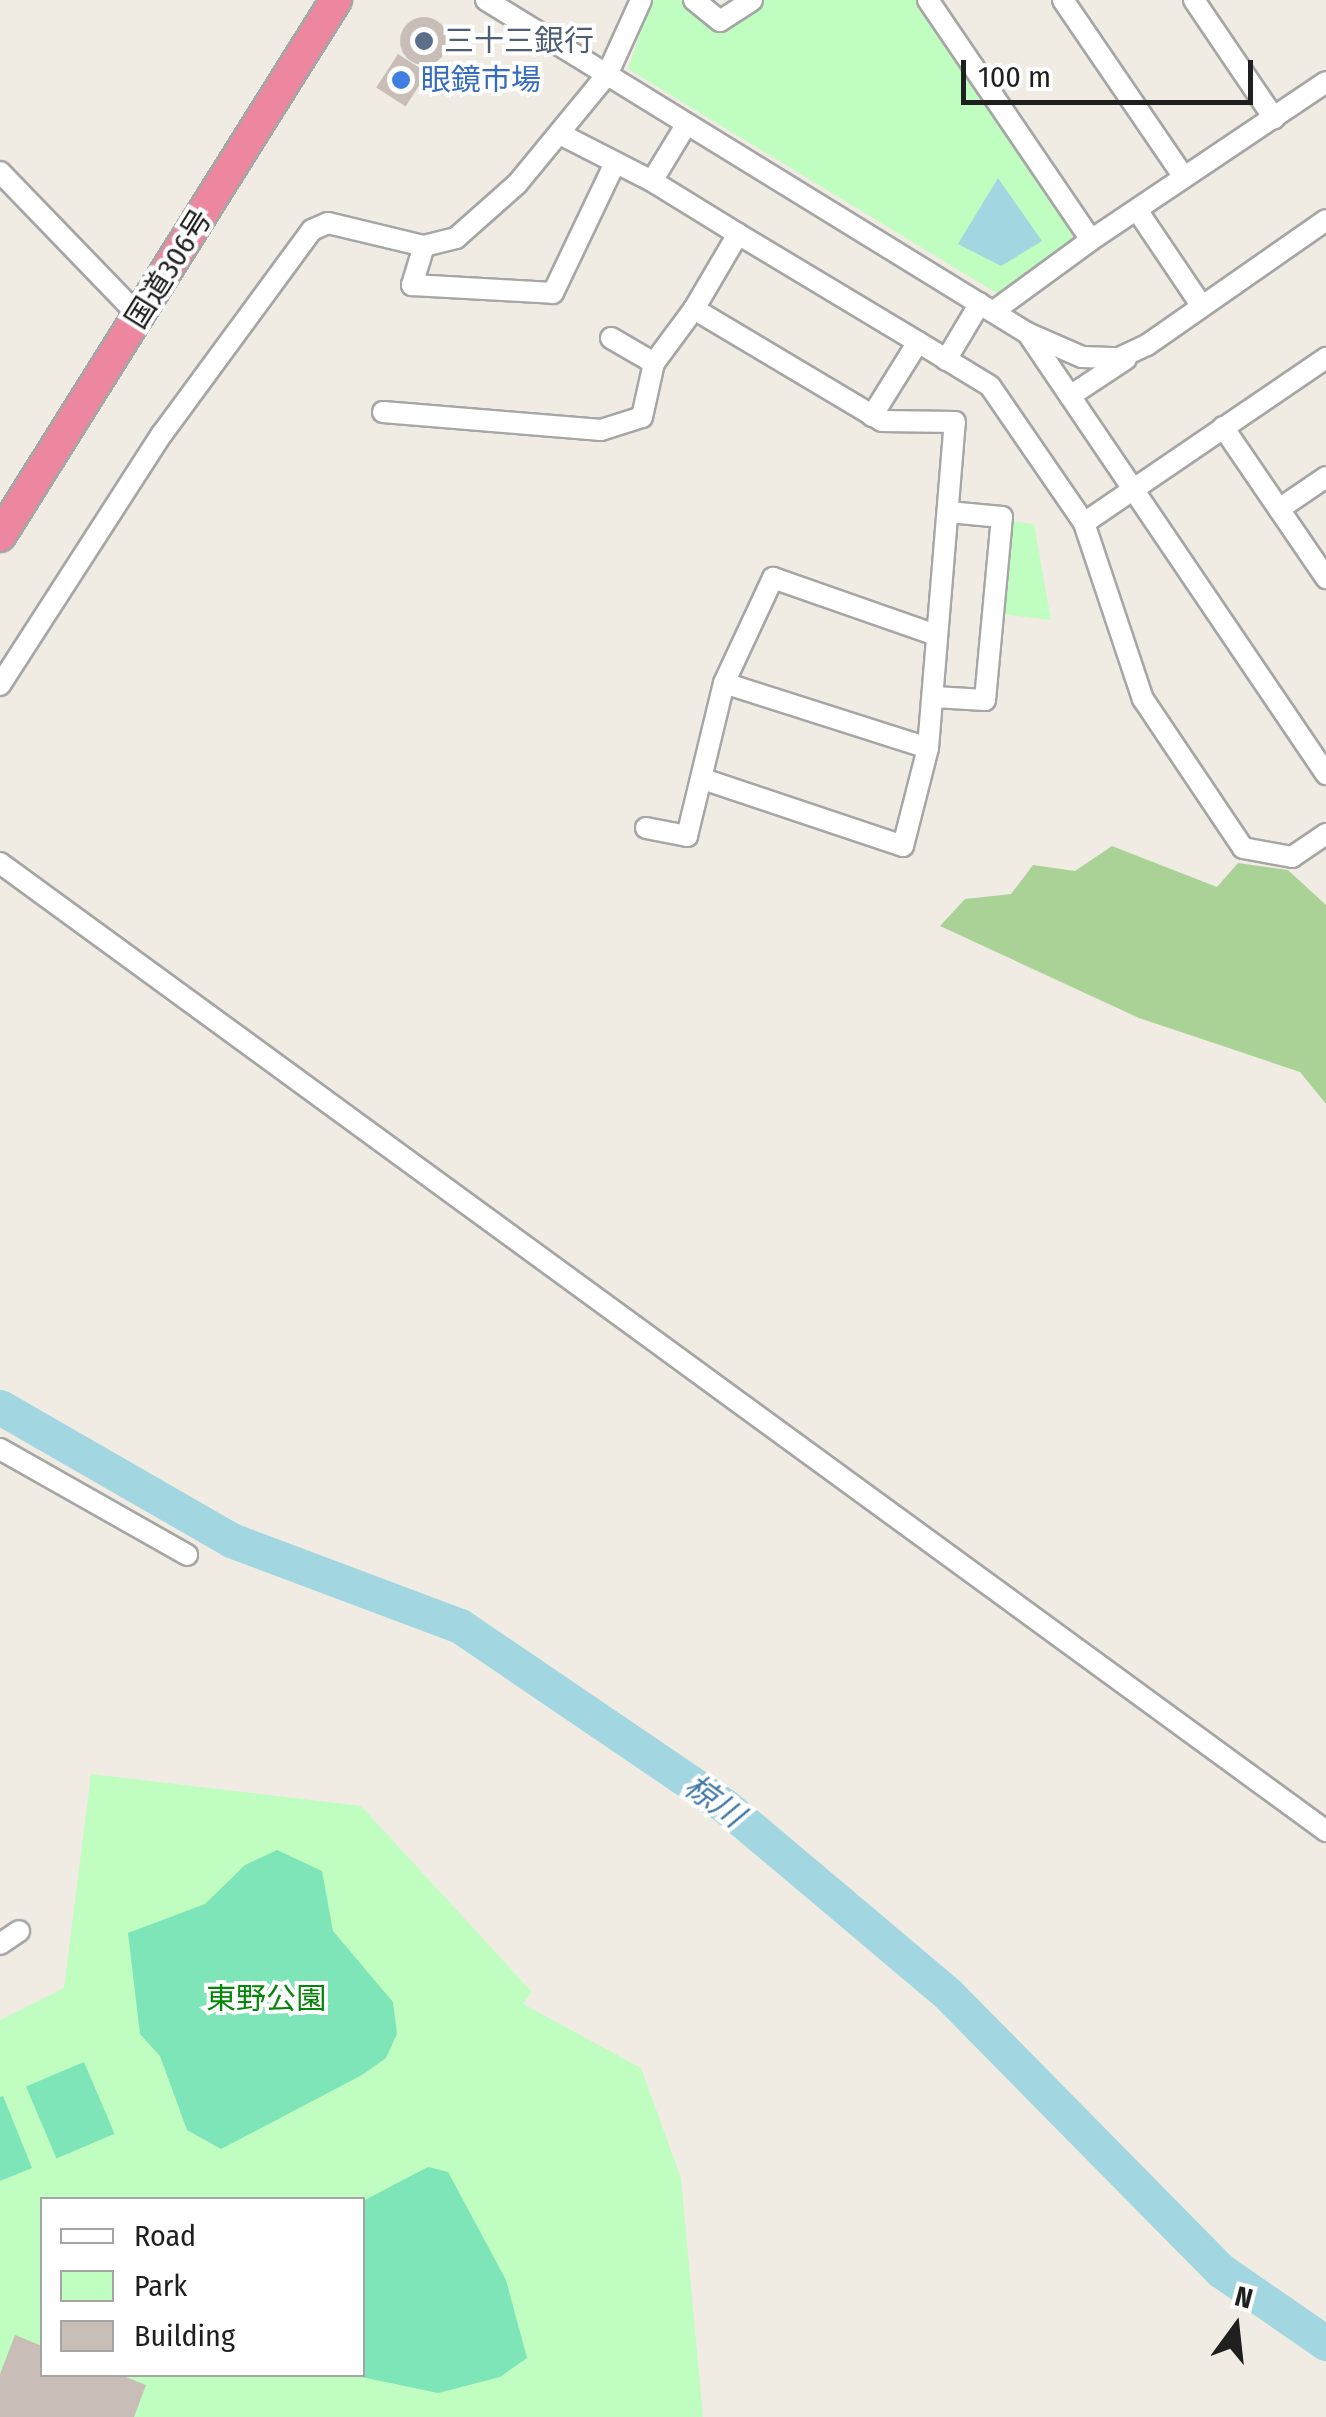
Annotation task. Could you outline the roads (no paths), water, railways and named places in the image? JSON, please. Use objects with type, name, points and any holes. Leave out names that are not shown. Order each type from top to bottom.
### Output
[{"type":"highway","name":"国道306号","points":[[0,536],[336,0]]},
{"type":"street","points":[[486,0],[1027,333],[1082,357],[1120,358],[1147,345]]},
{"type":"street","points":[[0,685],[162,434],[312,230],[328,223],[424,246],[456,238],[560,134],[608,75],[641,0]]},
{"type":"street","points":[[694,0],[720,21],[752,0]]},
{"type":"street","points":[[928,0],[1090,240]]},
{"type":"street","points":[[1063,0],[1183,176]]},
{"type":"street","points":[[1194,0],[1274,118]]},
{"type":"street","points":[[946,360],[987,307],[1326,82]]},
{"type":"street","points":[[652,182],[686,125]]},
{"type":"street","points":[[560,134],[652,182],[990,386],[1084,523],[1143,699],[1243,848],[1292,857],[1326,834]]},
{"type":"street","points":[[424,246],[412,284],[553,294],[614,164]]},
{"type":"street","points":[[0,172],[139,316]]},
{"type":"street","points":[[1137,210],[1202,305]]},
{"type":"street","points":[[1070,396],[1326,220]]},
{"type":"street","points":[[383,412],[600,430],[642,417],[654,363],[694,309],[738,234]]},
{"type":"street","points":[[694,309],[872,416],[955,422],[928,748],[903,846],[703,779]]},
{"type":"street","points":[[1027,333],[1326,774]]},
{"type":"street","points":[[612,338],[654,363]]},
{"type":"street","points":[[872,416],[918,342]]},
{"type":"street","points":[[1084,523],[1326,358]]},
{"type":"street","points":[[1223,427],[1326,578]]},
{"type":"street","points":[[1279,509],[1326,478]]},
{"type":"street","points":[[934,697],[985,700],[1002,526],[1002,517],[948,512]]},
{"type":"street","points":[[646,828],[688,836],[724,683],[773,578],[936,636]]},
{"type":"street","points":[[724,683],[928,748]]},
{"type":"street","points":[[0,863],[1326,1831]]},
{"type":"street","points":[[0,1449],[187,1554]]},
{"type":"street","points":[[0,1944],[19,1932]]},
{"type":"water","points":[[998,178],[1042,241],[1001,266],[958,244]]},
{"type":"waterway","name":"椋川","points":[[0,1407],[231,1540],[460,1626],[725,1806],[947,1993],[1220,2270],[1326,2343]]},
{"type":"place","name":"三十三銀行","points":[[424,41]]},
{"type":"place","name":"眼鏡市場","points":[[401,80]]},
{"type":"park label","name":"東野公園","points":[[266,1999]]}]
